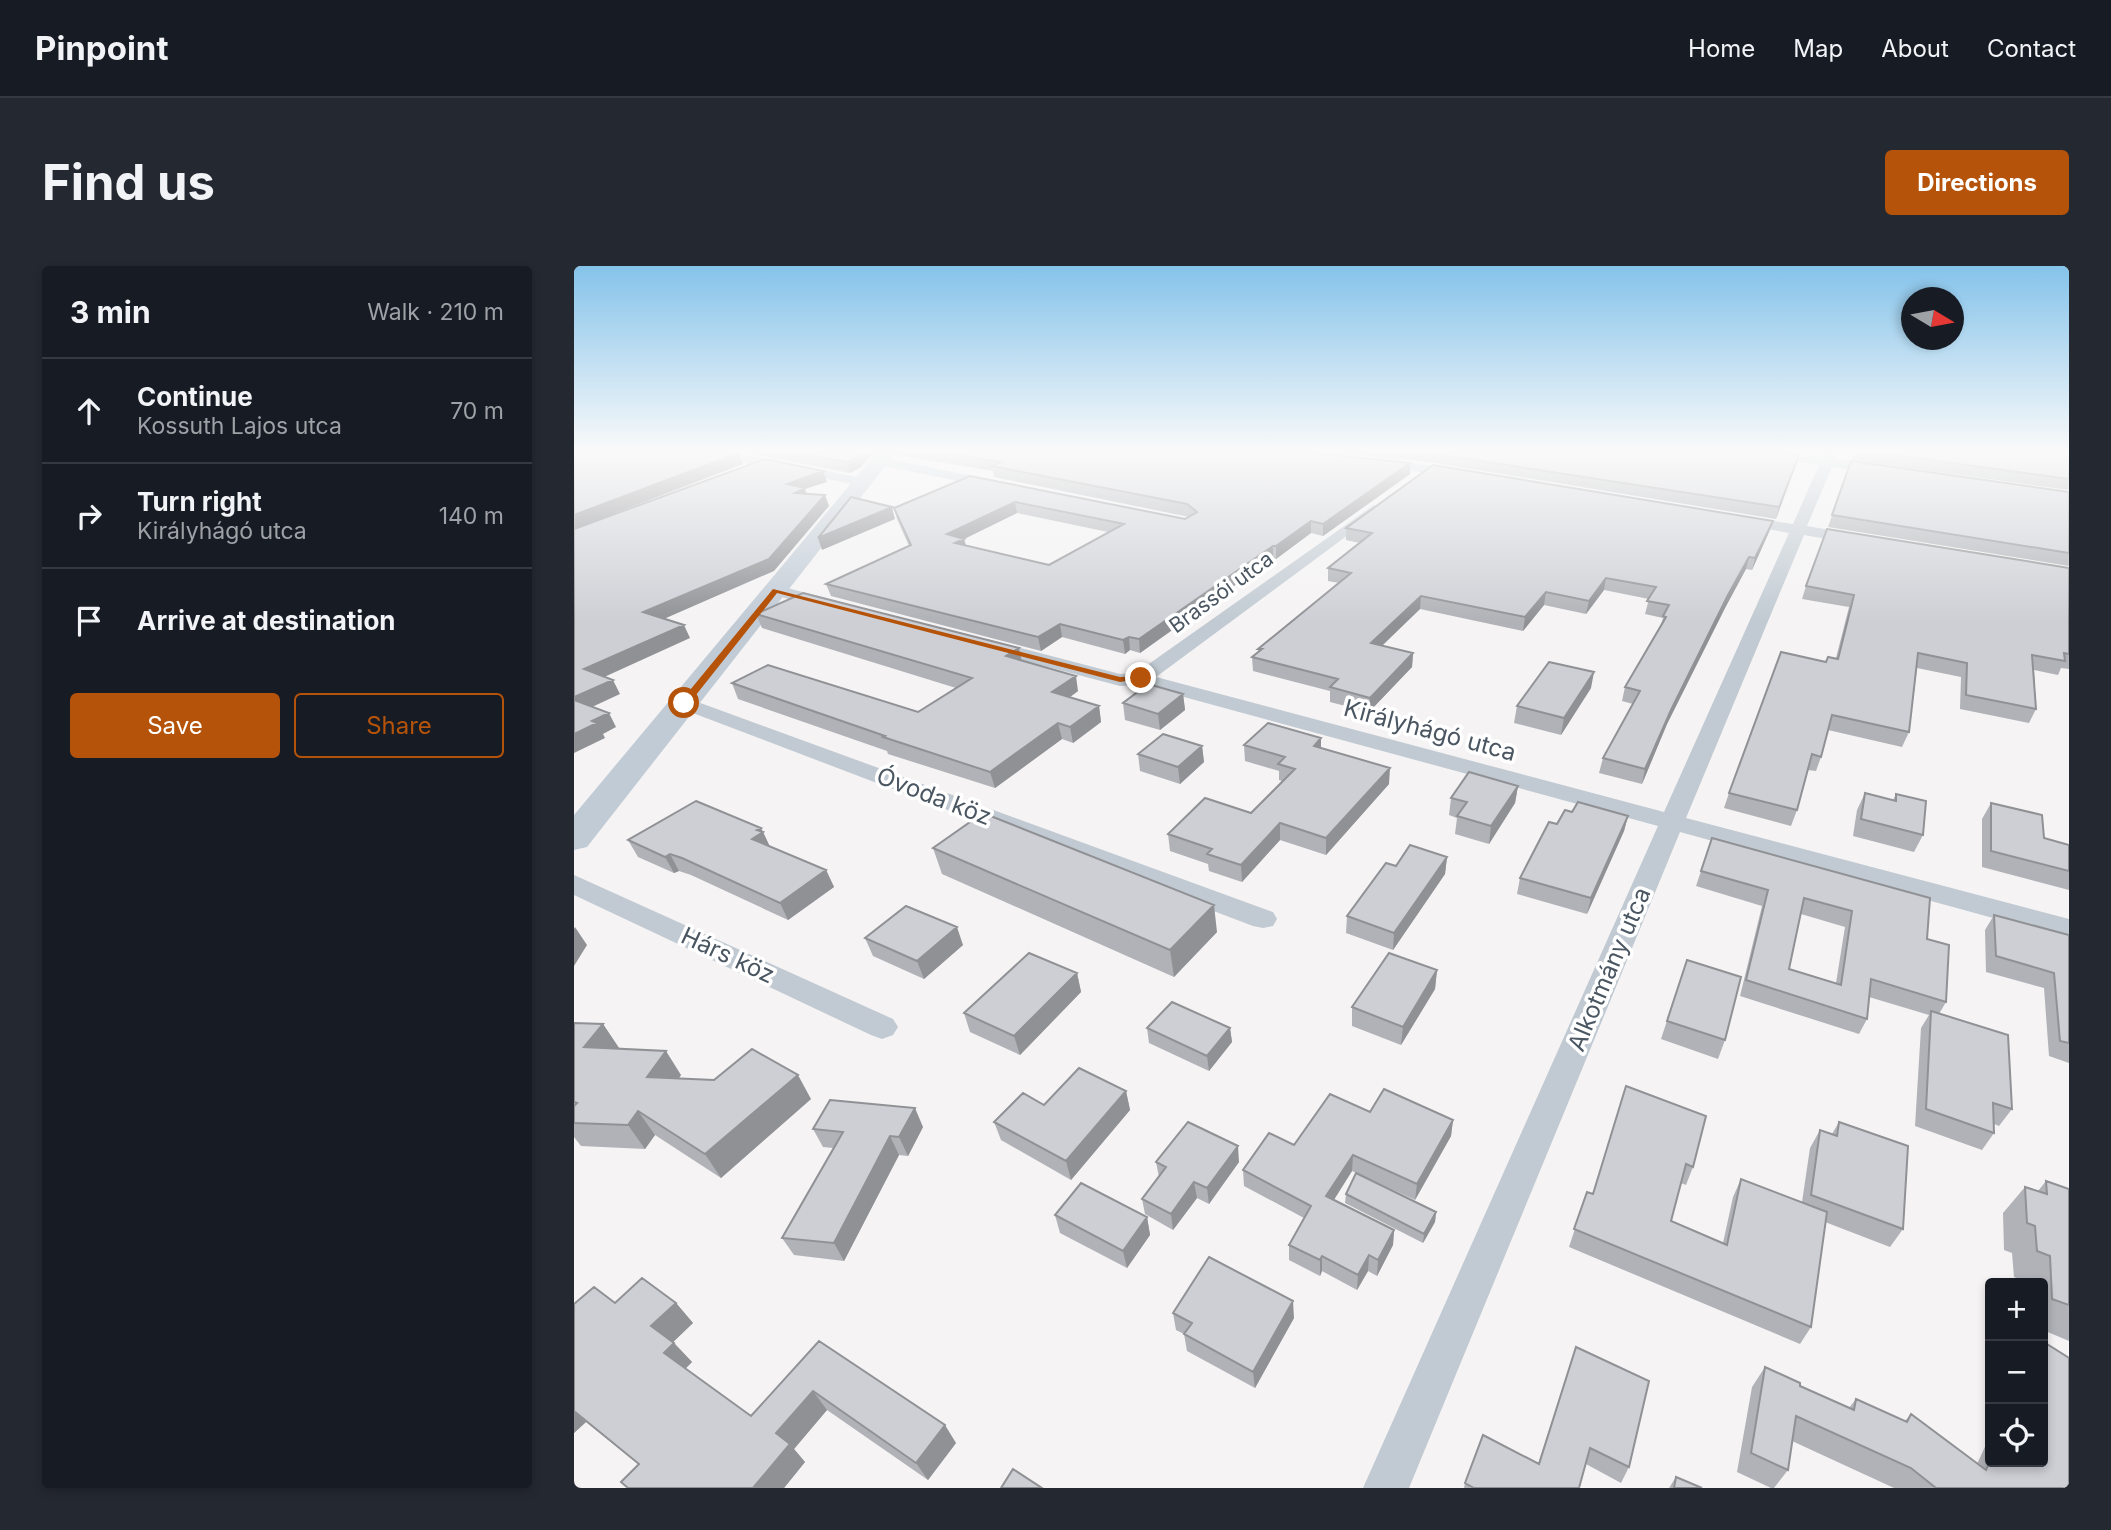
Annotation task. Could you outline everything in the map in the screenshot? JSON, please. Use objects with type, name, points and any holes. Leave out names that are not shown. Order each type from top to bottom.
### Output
[{"type":"street","points":[[574,839],[841,508]]},
{"type":"street","name":"Brassói utca","points":[[1141,678],[1375,508]]},
{"type":"street","name":"Alkotmány utca","points":[[1386,1488],[1807,508]]},
{"type":"street","points":[[1716,516],[1879,543]]},
{"type":"street","points":[[776,590],[855,611]]},
{"type":"street","name":"Királyhágó utca","points":[[961,638],[1120,680],[1141,678],[2069,929]]},
{"type":"street","name":"Óvoda köz","points":[[684,703],[1262,919]]},
{"type":"street","name":"Hárs köz","points":[[574,884],[882,1027]]},
{"type":"building","points":[[574,508],[593,508],[574,515]]},
{"type":"building","points":[[631,508],[814,508],[769,559],[643,612],[684,625],[584,669],[613,680],[574,697],[574,529]]},
{"type":"building","points":[[842,508],[890,508],[818,538]]},
{"type":"building","points":[[894,508],[1002,508],[947,534],[964,539],[955,543],[1049,565],[1124,524],[1045,508],[1130,508],[1185,519],[1197,512],[1192,508],[1346,508],[1323,524],[1311,521],[1139,639],[1129,637],[1123,640],[1060,624],[1038,637],[826,584],[911,545]]},
{"type":"building","points":[[1374,508],[1694,508],[1773,521],[1755,558],[1749,557],[1728,595],[1645,769],[1603,758],[1640,691],[1625,687],[1666,617],[1663,616],[1669,605],[1647,601],[1656,587],[1606,578],[1589,601],[1546,592],[1525,617],[1421,596],[1371,643],[1413,653],[1370,698],[1330,687],[1338,679],[1252,657],[1262,649],[1258,649],[1351,573],[1328,568],[1372,533],[1346,528]]},
{"type":"building","points":[[1834,508],[2069,508],[2069,553],[1832,515]]},
{"type":"building","points":[[1827,529],[2069,568],[2069,654],[2064,653],[2065,661],[2032,655],[2036,709],[1966,695],[1967,663],[1918,653],[1909,732],[1832,715],[1821,757],[1812,754],[1797,810],[1729,793],[1781,652],[1826,662],[1828,657],[1838,659],[1854,595],[1806,586]]},
{"type":"building","points":[[803,593],[1019,648],[1006,656],[1076,676],[1052,692],[1099,706],[1070,727],[1058,723],[990,772],[732,683],[768,665],[918,712],[972,678],[756,614]]},
{"type":"building","points":[[1549,662],[1594,672],[1564,718],[1517,706]]},
{"type":"building","points":[[1148,684],[1183,694],[1158,714],[1123,703]]},
{"type":"building","points":[[574,700],[609,713],[592,721],[597,723],[574,734]]},
{"type":"building","points":[[1268,723],[1321,738],[1314,746],[1390,768],[1326,838],[1280,823],[1241,865],[1207,854],[1212,849],[1168,834],[1205,798],[1251,813],[1295,769],[1278,764],[1285,757],[1244,745]]},
{"type":"building","points":[[1163,734],[1202,746],[1178,767],[1138,754]]},
{"type":"building","points":[[1469,772],[1518,786],[1491,826],[1457,816],[1467,802],[1451,798]]},
{"type":"building","points":[[1865,793],[1896,801],[1896,794],[1926,801],[1923,835],[1861,819]]},
{"type":"building","points":[[696,801],[761,828],[757,830],[763,832],[752,839],[826,870],[780,903],[682,858],[670,854],[665,857],[628,840]]},
{"type":"building","points":[[1578,802],[1628,816],[1591,898],[1520,878],[1549,822],[1557,824],[1565,810],[1572,812]]},
{"type":"building","points":[[1991,803],[2042,815],[2044,838],[2069,845],[2069,871],[1991,851]]},
{"type":"building","points":[[983,813],[1214,905],[1170,950],[933,848]]},
{"type":"building","points":[[1712,838],[1930,898],[1927,939],[1949,945],[1946,1002],[1871,979],[1867,1019],[1746,980],[1768,890],[1701,871]],"holes":[[[1804,898],[1852,911],[1841,985],[1789,969]]]},
{"type":"building","points":[[1410,845],[1447,857],[1394,933],[1347,916],[1386,863],[1396,866]]},
{"type":"building","points":[[906,906],[957,927],[917,961],[865,938]]},
{"type":"building","points":[[1994,915],[2069,935],[2069,1043],[2060,1041],[2054,973],[1996,956]]},
{"type":"building","points":[[1029,953],[1077,973],[1014,1036],[964,1013]]},
{"type":"building","points":[[1389,953],[1437,970],[1403,1027],[1352,1007]]},
{"type":"building","points":[[1687,960],[1741,977],[1725,1040],[1667,1021]]},
{"type":"building","points":[[1172,1002],[1230,1028],[1207,1056],[1147,1028]]},
{"type":"building","points":[[1931,1011],[2008,1035],[2012,1109],[1993,1103],[1994,1133],[1926,1109]]},
{"type":"building","points":[[574,1023],[603,1024],[584,1047],[666,1051],[647,1077],[714,1080],[752,1049],[798,1075],[705,1154],[638,1111],[628,1125],[574,1123],[574,1106],[577,1103],[574,1102]]},
{"type":"building","points":[[1079,1068],[1126,1091],[1066,1161],[994,1122],[1023,1093],[1044,1105]]},
{"type":"building","points":[[1626,1086],[1706,1116],[1693,1167],[1686,1164],[1671,1221],[1727,1245],[1741,1179],[1827,1212],[1811,1327],[1574,1229],[1587,1192],[1593,1194]]},
{"type":"building","points":[[1384,1089],[1453,1120],[1417,1184],[1353,1155],[1326,1196],[1394,1230],[1378,1260],[1369,1255],[1358,1275],[1322,1256],[1320,1260],[1289,1245],[1311,1206],[1243,1170],[1269,1133],[1294,1145],[1330,1094],[1370,1112]]},
{"type":"building","points":[[830,1100],[915,1108],[899,1137],[890,1136],[834,1243],[782,1238],[843,1132],[813,1129]]},
{"type":"building","points":[[1188,1122],[1238,1146],[1207,1188],[1194,1182],[1171,1214],[1142,1199],[1166,1167],[1156,1162]]},
{"type":"building","points":[[1839,1122],[1908,1146],[1903,1229],[1811,1195],[1820,1130],[1837,1136]]},
{"type":"building","points":[[1356,1173],[1436,1212],[1424,1234],[1346,1194]]},
{"type":"building","points":[[2046,1181],[2069,1189],[2069,1305],[2052,1299],[2050,1256],[2037,1251],[2035,1226],[2027,1223],[2025,1187],[2047,1194]]},
{"type":"building","points":[[1081,1183],[1147,1217],[1123,1251],[1055,1215]]},
{"type":"building","points":[[1209,1257],[1293,1301],[1253,1372],[1184,1334],[1192,1323],[1173,1313]]},
{"type":"building","points":[[642,1278],[676,1303],[651,1326],[674,1343],[664,1353],[751,1416],[819,1341],[945,1425],[916,1463],[813,1391],[776,1433],[790,1444],[753,1488],[628,1488],[621,1482],[639,1464],[574,1411],[574,1304],[594,1287],[615,1303]]},
{"type":"building","points":[[2048,1345],[2069,1358],[2067,1488],[1936,1488],[1911,1468],[1796,1416],[1788,1470],[1751,1453],[1765,1367],[1854,1410],[1856,1399],[1907,1422],[1911,1414],[1986,1470],[1987,1467],[2048,1467]]},
{"type":"building","points":[[1576,1347],[1649,1381],[1629,1467],[1590,1448],[1579,1488],[1474,1488],[1465,1483],[1483,1435],[1539,1464]]},
{"type":"building","points":[[1013,1469],[1042,1488],[1001,1488]]},
{"type":"building","points":[[1676,1477],[1702,1488],[1674,1488]]},
{"type":"route","points":[[684,703],[776,590],[1120,680],[1141,678]]}]
